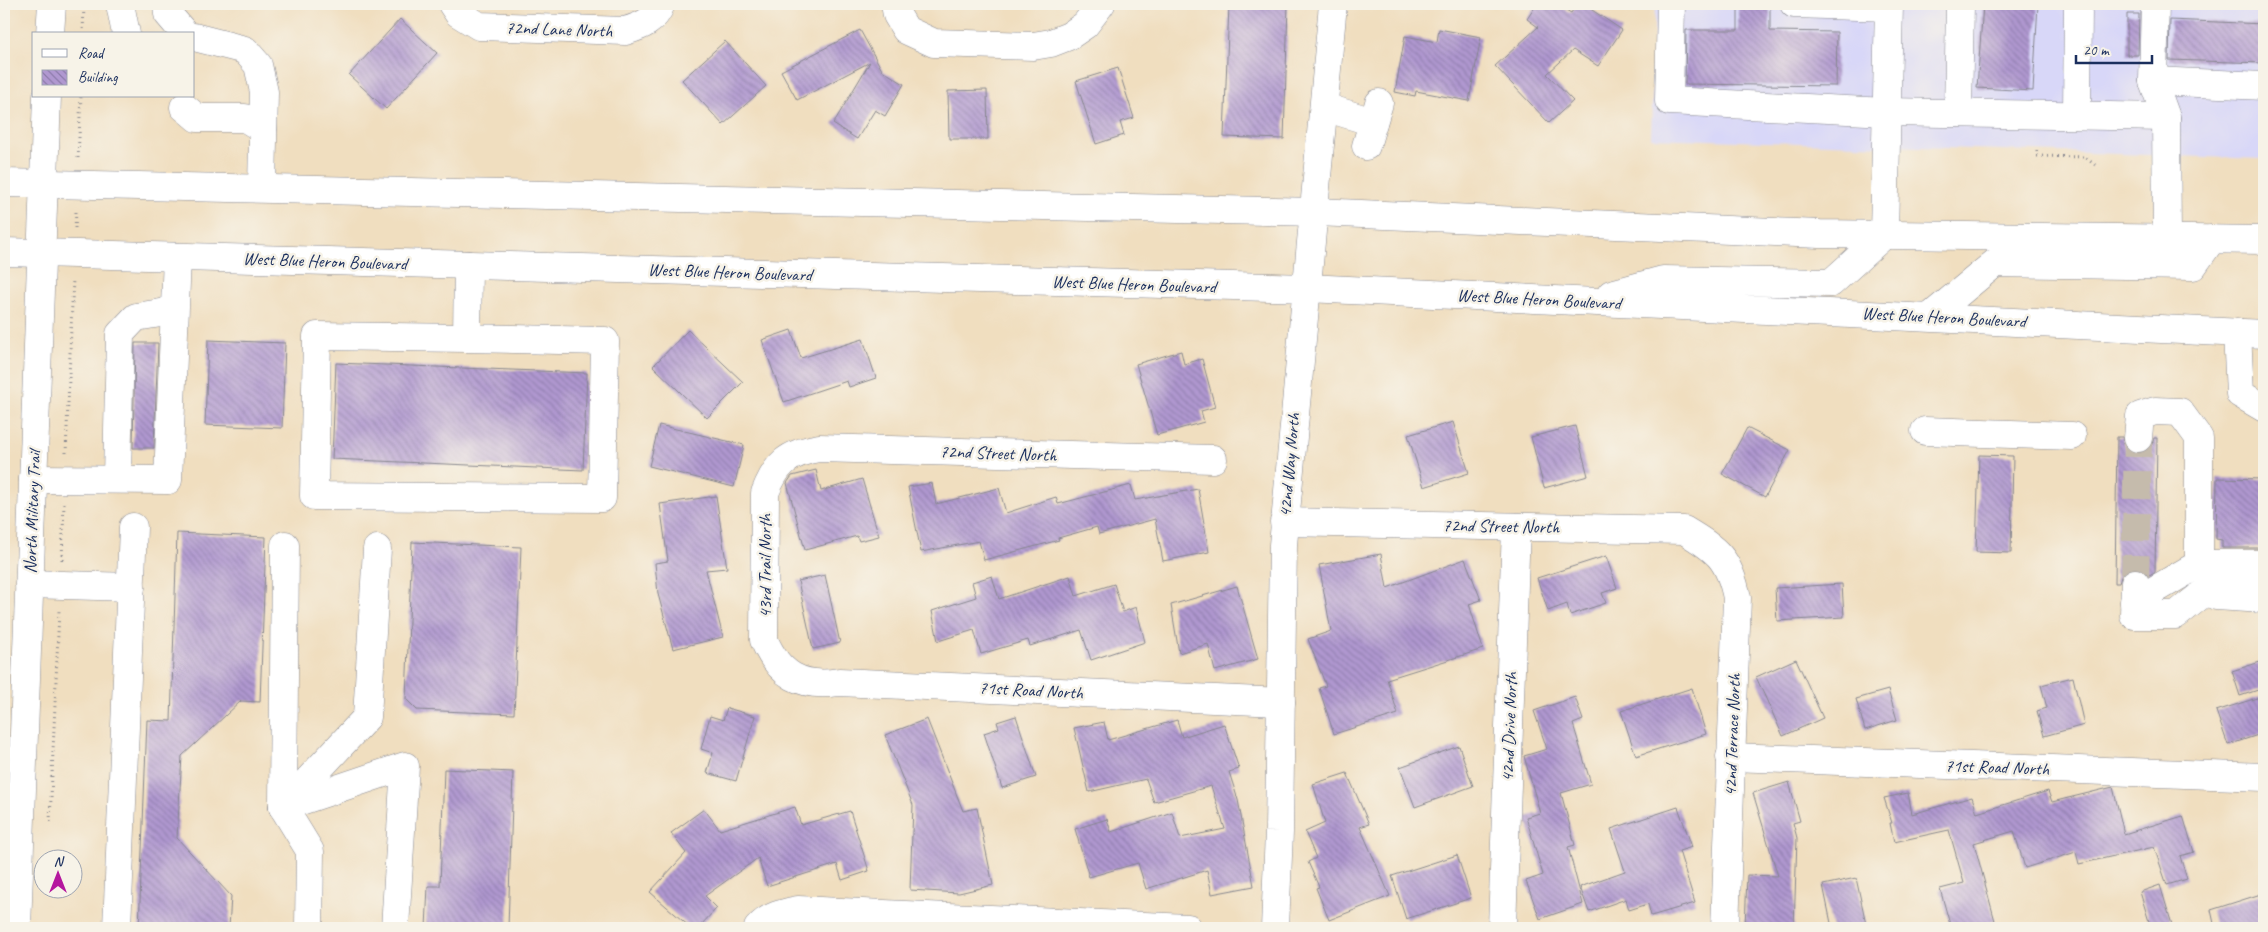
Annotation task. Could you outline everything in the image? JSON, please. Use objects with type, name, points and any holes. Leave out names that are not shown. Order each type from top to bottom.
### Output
[{"type":"main road","points":[[50,32],[52,4]]},
{"type":"main road","points":[[120,4],[126,32]]},
{"type":"main road","points":[[167,4],[168,14],[183,32]]},
{"type":"main road","points":[[895,4],[897,15],[906,30],[934,43],[1033,46],[1051,43],[1069,36],[1084,25],[1100,4]]},
{"type":"main road","name":"42nd Way North","points":[[1275,928],[1284,522],[1316,212],[1333,4]]},
{"type":"main road","points":[[1671,4],[1669,101],[1887,112],[2077,114],[2166,118]]},
{"type":"main road","points":[[1586,301],[1663,280],[1831,283],[1884,235],[1889,6],[1794,4]]},
{"type":"main road","points":[[1958,113],[1960,4]]},
{"type":"main road","points":[[2077,114],[2078,4]]},
{"type":"main road","points":[[2155,4],[2153,81],[2166,118],[2167,239]]},
{"type":"main road","name":"72nd Lane North","points":[[455,9],[479,26],[626,31],[643,26],[660,9]]},
{"type":"main road","points":[[195,37],[245,50],[258,65],[264,92],[262,188]]},
{"type":"main road","points":[[2153,81],[2264,86]]},
{"type":"main road","name":"North Military Trail","points":[[16,928],[47,98]]},
{"type":"main road","points":[[184,107],[196,118],[245,118],[263,128]]},
{"type":"main road","points":[[1324,107],[1373,124]]},
{"type":"main road","points":[[4,183],[1316,212],[1820,234],[2264,240]]},
{"type":"main road","points":[[1930,317],[1995,263],[2193,266],[2212,239]]},
{"type":"main road","name":"West Blue Heron Boulevard","points":[[4,252],[1307,288],[2264,334]]},
{"type":"main road","points":[[33,479],[168,480],[173,311],[177,257]]},
{"type":"main road","points":[[467,338],[468,265]]},
{"type":"main road","points":[[117,479],[120,334],[136,317],[173,311]]},
{"type":"main road","points":[[2237,332],[2240,394],[2264,408]]},
{"type":"main road","points":[[317,336],[467,338],[605,341],[602,498],[314,496],[317,336]]},
{"type":"main road","points":[[2138,438],[2140,416],[2155,411],[2180,412],[2199,438],[2199,564]]},
{"type":"main road","points":[[1925,431],[2072,436]]},
{"type":"main road","name":"72nd Street North","points":[[785,460],[801,451],[819,448],[1213,459]]},
{"type":"main road","name":"43rd Trail North","points":[[784,671],[772,657],[764,640],[765,494],[772,475],[785,460]]},
{"type":"main road","name":"72nd Street North","points":[[1284,522],[1684,530],[1713,547]]},
{"type":"main road","name":"42nd Drive North","points":[[1502,928],[1516,527]]},
{"type":"main road","points":[[117,928],[133,528]]},
{"type":"main road","points":[[285,545],[283,807],[310,851],[309,928]]},
{"type":"main road","name":"42nd Terrace North","points":[[1713,547],[1725,562],[1734,579],[1737,598],[1725,928]]},
{"type":"main road","points":[[283,807],[367,717],[377,549]]},
{"type":"main road","points":[[2264,564],[2199,564],[2134,592],[2134,615],[2176,615],[2221,579],[2264,580]]},
{"type":"main road","points":[[29,584],[131,587]]},
{"type":"main road","points":[[2207,591],[2220,598],[2264,599]]},
{"type":"main road","name":"71st Road North","points":[[784,671],[802,681],[821,685],[839,682],[1281,702]]},
{"type":"main road","name":"71st Road North","points":[[1730,757],[2264,777]]},
{"type":"main road","points":[[283,807],[406,766],[395,928]]},
{"type":"main road","points":[[761,925],[780,914],[798,910],[1188,928]]},
{"type":"path","points":[[83,32],[84,4]]},
{"type":"path","points":[[2037,152],[2037,156],[2085,157],[2094,165]]},
{"type":"shaded area","points":[[1655,4],[2264,4],[2264,159],[1651,138]]},
{"type":"building","points":[[1229,4],[1288,4],[1284,139],[1224,137]]},
{"type":"building","points":[[1537,4],[1556,4],[1571,13],[1577,4],[1583,4],[1622,30],[1598,66],[1573,50],[1547,74],[1573,101],[1549,123],[1495,66],[1538,27],[1527,19]]},
{"type":"building","points":[[1738,4],[1770,4],[1770,31],[1837,32],[1836,86],[1685,84],[1686,30],[1738,30]]},
{"type":"building","points":[[1983,4],[2038,4],[2033,91],[1977,88]]},
{"type":"building","points":[[2127,14],[2139,14],[2138,55],[2127,55]]},
{"type":"building","points":[[400,19],[437,53],[386,109],[349,75]]},
{"type":"building","points":[[2170,20],[2264,24],[2264,63],[2169,60]]},
{"type":"building","points":[[1439,29],[1481,37],[1469,101],[1416,91],[1415,96],[1395,92],[1405,36],[1437,42]]},
{"type":"building","points":[[860,30],[882,70],[904,84],[885,116],[875,110],[857,139],[833,124],[870,62],[797,100],[781,71]]},
{"type":"building","points":[[725,41],[766,86],[723,125],[682,80]]},
{"type":"building","points":[[1118,68],[1134,118],[1120,122],[1124,135],[1096,144],[1076,81]]},
{"type":"building","points":[[987,90],[988,139],[949,139],[948,91]]},
{"type":"building","points":[[688,330],[743,382],[707,418],[653,366]]},
{"type":"building","points":[[791,330],[801,358],[863,339],[876,378],[849,387],[847,381],[784,402],[762,340]]},
{"type":"building","points":[[208,340],[285,343],[282,428],[205,425]]},
{"type":"building","points":[[135,343],[158,343],[154,448],[133,448]]},
{"type":"building","points":[[1181,351],[1184,364],[1202,359],[1215,407],[1201,411],[1204,422],[1157,435],[1136,364]]},
{"type":"building","points":[[336,363],[587,373],[583,470],[332,459]]},
{"type":"building","points":[[1453,422],[1469,473],[1424,487],[1408,435]]},
{"type":"building","points":[[659,425],[744,445],[734,487],[649,466]]},
{"type":"building","points":[[1575,426],[1588,476],[1544,488],[1531,437]]},
{"type":"building","points":[[1747,428],[1790,450],[1765,497],[1722,474]]},
{"type":"building","points":[[2117,437],[2123,437],[2124,445],[2137,454],[2145,452],[2151,447],[2154,438],[2157,438],[2155,572],[2149,575],[2136,567],[2128,569],[2122,574],[2119,583],[2115,583]]},
{"type":"building","points":[[1979,455],[2013,456],[2011,553],[1976,552]]},
{"type":"building","points":[[816,470],[821,491],[862,479],[879,536],[859,541],[857,536],[805,550],[787,483],[792,476]]},
{"type":"building","points":[[2217,478],[2264,479],[2264,548],[2222,548],[2222,540],[2216,539]]},
{"type":"building","points":[[932,483],[936,504],[999,488],[1006,513],[1056,497],[1058,504],[1131,485],[1135,500],[1198,489],[1209,552],[1163,561],[1155,519],[1099,534],[1097,527],[1058,538],[1059,540],[984,560],[979,541],[921,552],[908,487]]},
{"type":"building","points":[[716,496],[727,568],[706,570],[723,637],[673,649],[658,594],[655,563],[668,561],[660,504]]},
{"type":"building","points":[[177,533],[266,537],[260,702],[241,701],[182,756],[177,838],[231,896],[229,928],[139,928],[147,720],[171,721]]},
{"type":"building","points":[[412,542],[521,547],[514,714],[417,710],[406,699]]},
{"type":"building","points":[[1381,554],[1387,588],[1465,559],[1481,600],[1469,604],[1483,649],[1387,679],[1398,714],[1334,734],[1319,688],[1326,686],[1308,639],[1331,631],[1319,565]]},
{"type":"building","points":[[1606,556],[1617,588],[1602,593],[1606,603],[1570,615],[1567,604],[1548,611],[1537,578]]},
{"type":"building","points":[[825,575],[840,643],[813,649],[798,581]]},
{"type":"building","points":[[992,576],[999,599],[1070,576],[1076,596],[1114,584],[1123,612],[1136,607],[1145,642],[1091,660],[1081,630],[1030,646],[1028,640],[981,654],[974,630],[938,641],[932,611],[976,597],[972,582]]},
{"type":"building","points":[[1842,584],[1844,617],[1777,621],[1775,588]]},
{"type":"building","points":[[1237,586],[1258,659],[1215,671],[1208,644],[1179,653],[1171,605]]},
{"type":"building","points":[[1796,659],[1823,718],[1783,736],[1756,677]]},
{"type":"building","points":[[2260,662],[2264,673],[2264,688],[2240,696],[2232,671]]},
{"type":"building","points":[[2073,677],[2084,725],[2044,736],[2037,711],[2047,708],[2041,685]]},
{"type":"building","points":[[1692,688],[1706,734],[1636,756],[1621,711]]},
{"type":"building","points":[[1888,690],[1897,720],[1865,730],[1856,699]]},
{"type":"building","points":[[1575,697],[1583,720],[1573,724],[1591,784],[1561,793],[1575,845],[1568,847],[1583,904],[1540,919],[1526,881],[1543,875],[1526,817],[1540,813],[1524,756],[1547,749],[1534,711]]},
{"type":"building","points":[[2260,697],[2264,711],[2264,733],[2228,745],[2216,711]]},
{"type":"building","points":[[727,708],[755,716],[736,781],[707,773],[713,753],[701,749],[710,716],[723,720]]},
{"type":"building","points":[[1016,716],[1036,777],[1002,788],[984,733],[999,728],[997,722]]},
{"type":"building","points":[[927,719],[963,811],[977,808],[993,885],[959,893],[910,890],[913,805],[885,735]]},
{"type":"building","points":[[1177,720],[1182,737],[1224,724],[1239,769],[1229,772],[1238,800],[1254,886],[1212,894],[1207,870],[1146,889],[1138,863],[1089,877],[1075,829],[1107,819],[1111,832],[1172,812],[1180,838],[1225,829],[1211,786],[1154,802],[1146,779],[1089,792],[1074,728],[1104,722],[1108,740]]},
{"type":"building","points":[[1459,746],[1473,786],[1415,807],[1400,767]]},
{"type":"building","points":[[444,769],[513,772],[508,928],[426,928],[428,886],[440,886]]},
{"type":"building","points":[[1347,773],[1369,824],[1360,827],[1390,896],[1329,920],[1316,888],[1319,887],[1308,862],[1316,858],[1305,832],[1325,823],[1313,784]]},
{"type":"building","points":[[1789,782],[1800,821],[1793,823],[1797,838],[1794,928],[1745,928],[1747,875],[1778,876],[1753,793]]},
{"type":"building","points":[[2113,787],[2124,834],[2183,816],[2194,852],[2180,856],[2187,879],[2167,885],[2154,847],[2079,864],[2076,852],[2025,868],[2014,831],[1974,843],[1995,921],[1985,924],[1986,928],[1951,928],[1940,889],[1964,883],[1949,830],[1894,842],[1890,823],[1892,823],[1884,798],[1908,793],[1912,814],[1972,797],[1977,813],[2048,791],[2052,802]]},
{"type":"building","points":[[795,807],[801,825],[850,811],[869,871],[842,880],[837,864],[767,886],[758,858],[705,896],[717,908],[698,928],[691,928],[650,892],[686,853],[671,833],[704,809],[720,830]]},
{"type":"building","points":[[1678,807],[1692,847],[1679,851],[1695,903],[1651,916],[1648,904],[1629,910],[1626,899],[1589,912],[1580,887],[1625,871],[1611,829]]},
{"type":"building","points":[[1457,855],[1471,898],[1406,919],[1392,876]]},
{"type":"building","points":[[1856,878],[1867,928],[1832,928],[1823,885]]},
{"type":"building","points":[[2160,885],[2173,928],[2151,928],[2140,892]]},
{"type":"building","points":[[2264,893],[2264,928],[2215,928],[2211,910]]},
{"type":"tunnel","points":[[2135,583],[2138,438]]}]
